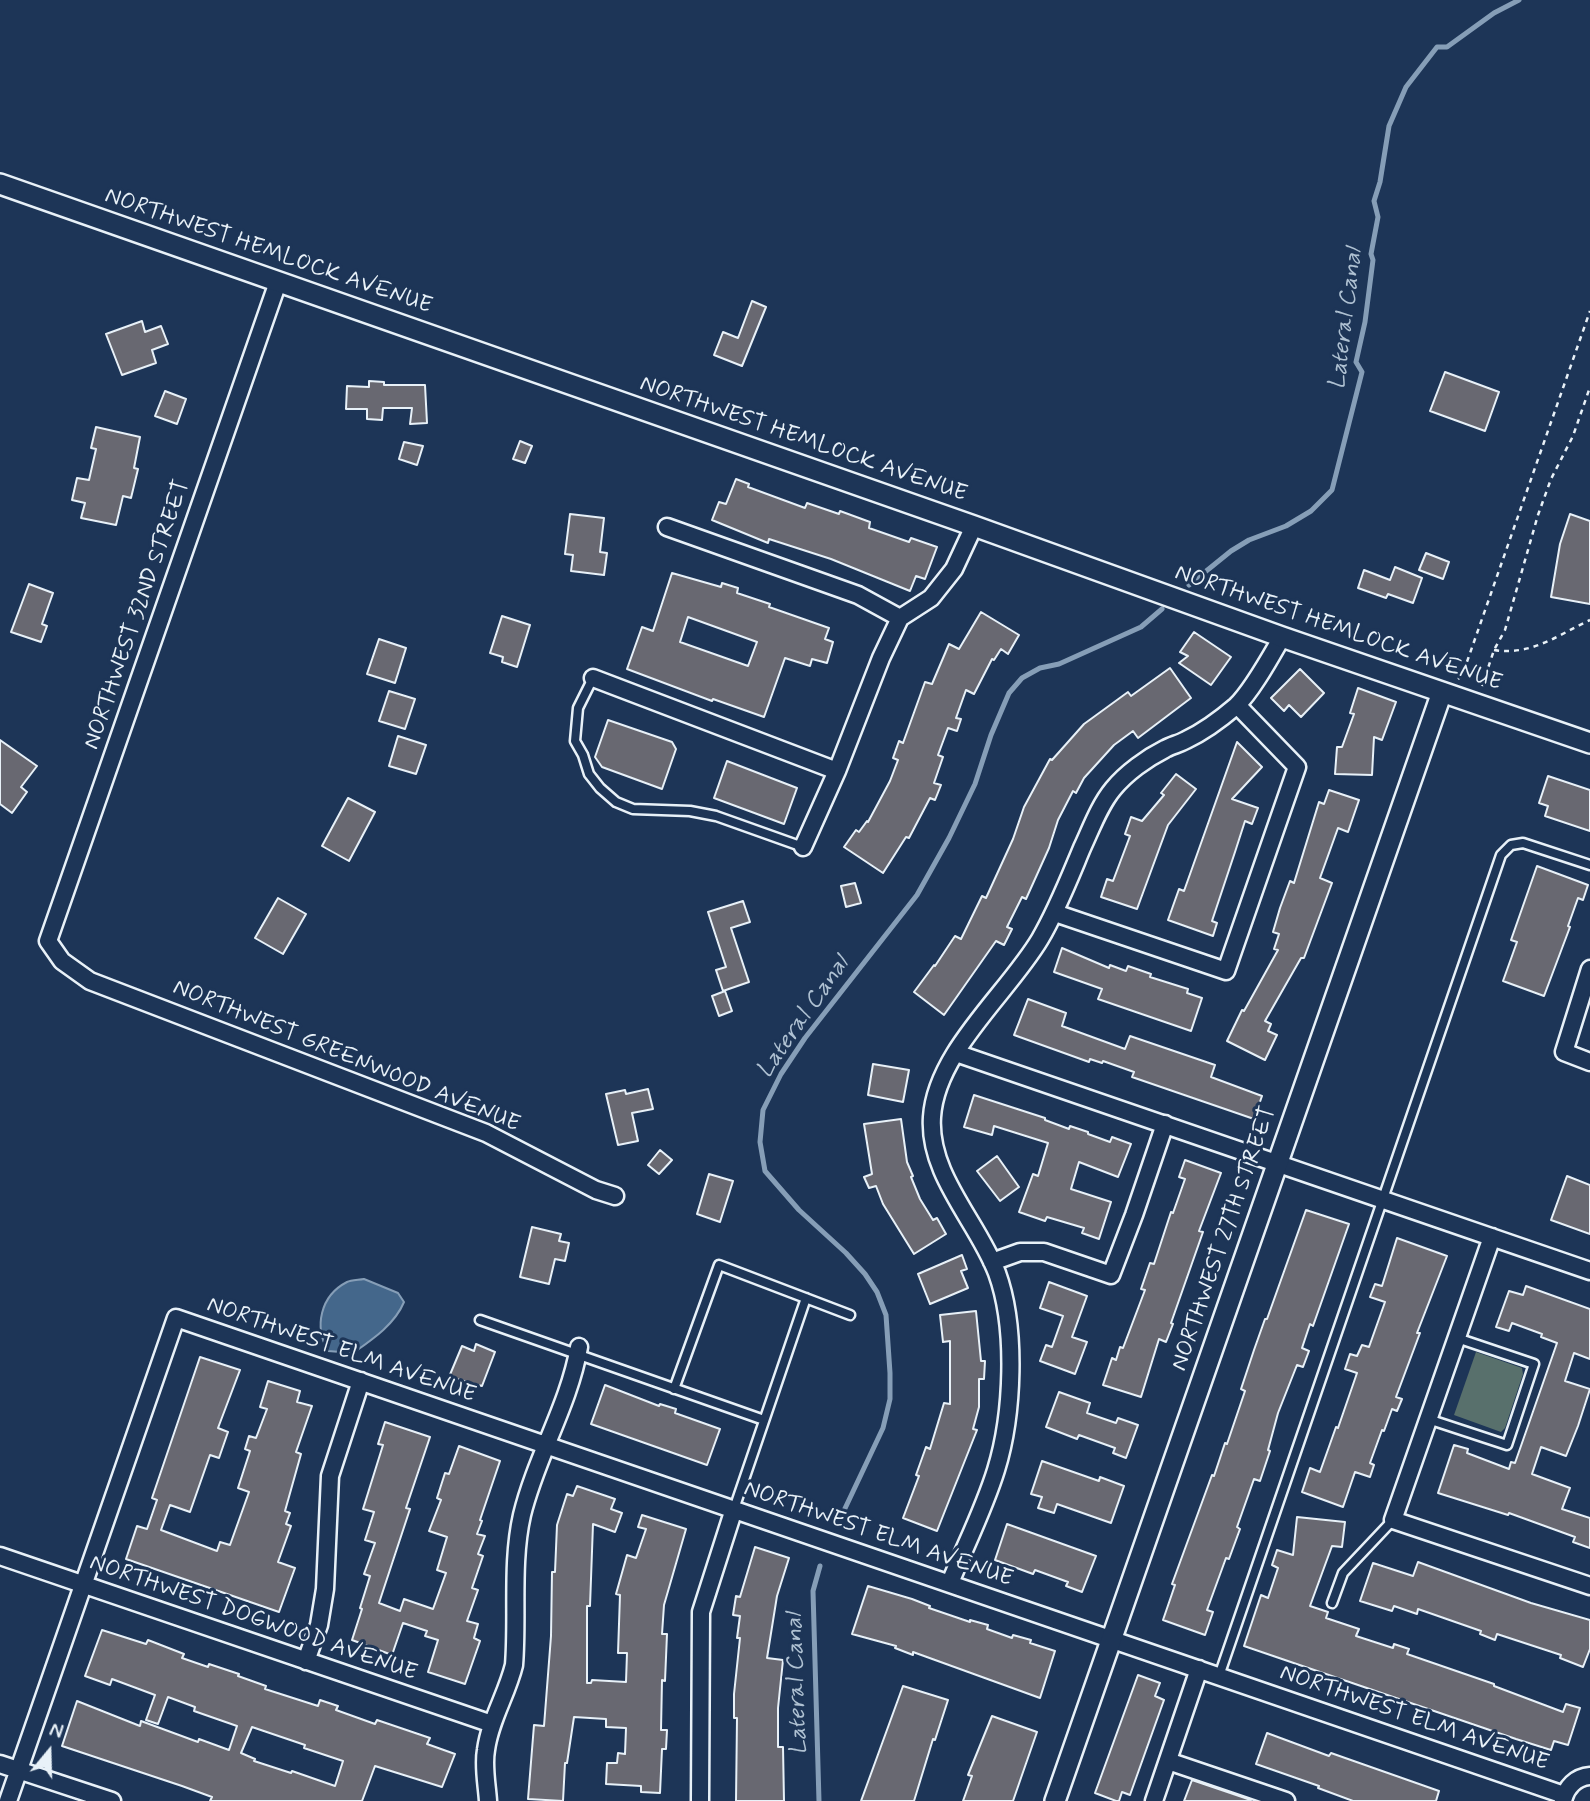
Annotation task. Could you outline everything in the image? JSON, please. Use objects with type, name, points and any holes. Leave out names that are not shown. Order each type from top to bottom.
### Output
[{"type":"street","name":"NORTHWEST HEMLOCK AVENUE","points":[[0,184],[1282,637],[1590,743]]},
{"type":"street","name":"NORTHWEST 32ND STREET","points":[[62,961],[48,941],[278,282]]},
{"type":"street","points":[[803,847],[900,618],[931,598],[939,589],[954,569],[974,526]]},
{"type":"street","points":[[667,527],[858,595],[900,618]]},
{"type":"street","points":[[950,1583],[996,1470],[1006,1419],[1011,1369],[1007,1313],[998,1274],[973,1223],[949,1184],[935,1150],[932,1117],[939,1084],[956,1053],[1038,942],[1055,913],[1095,819],[1112,790],[1139,765],[1164,749],[1186,740],[1237,705],[1282,637]]},
{"type":"street","points":[[593,678],[837,771]]},
{"type":"street","name":"NORTHWEST 27TH STREET","points":[[1055,1801],[1442,692]]},
{"type":"street","points":[[1055,913],[1226,971],[1297,767],[1237,705]]},
{"type":"street","name":"NORTHWEST GREENWOOD AVENUE","points":[[62,961],[90,981],[486,1133],[596,1190],[615,1196]]},
{"type":"street","points":[[1590,969],[1564,1052],[1590,1062]]},
{"type":"street","points":[[956,1053],[1590,1271]]},
{"type":"street","points":[[992,1262],[1020,1252],[1044,1252],[1111,1275],[1165,1124]]},
{"type":"street","points":[[1492,1237],[1393,1520],[1590,1586]]},
{"type":"street","name":"NORTHWEST ELM AVENUE","points":[[83,1585],[176,1318],[1199,1669],[1563,1798]]},
{"type":"street","points":[[488,1801],[485,1751],[514,1665],[518,1540],[522,1515],[578,1351]]},
{"type":"street","points":[[306,1661],[319,1625],[325,1589],[330,1476],[361,1381]]},
{"type":"street","points":[[700,1801],[701,1612],[734,1510]]},
{"type":"street","name":"NORTHWEST DOGWOOD AVENUE","points":[[0,1556],[492,1724]]},
{"type":"street","points":[[8,1801],[83,1585]]},
{"type":"street","points":[[1154,1801],[1199,1669]]},
{"type":"street","points":[[1168,1761],[1286,1801]]},
{"type":"street","points":[[0,1763],[112,1801]]},
{"type":"street","points":[[1563,1798],[1576,1780],[1590,1776]]},
{"type":"lane","points":[[593,678],[578,708],[575,741],[589,774],[616,802],[633,809],[690,811],[716,816],[803,847]]},
{"type":"lane","points":[[1219,1676],[1501,855],[1511,845],[1523,843],[1590,865]]},
{"type":"lane","points":[[674,1389],[719,1265],[850,1315]]},
{"type":"lane","points":[[734,1510],[806,1298]]},
{"type":"lane","points":[[480,1320],[578,1351],[674,1389],[764,1420]]},
{"type":"lane","points":[[1428,1419],[1507,1444],[1534,1364],[1457,1338]]},
{"type":"lane","points":[[1332,1603],[1343,1573],[1393,1520]]},
{"type":"path","points":[[1442,692],[1462,676],[1590,311]]},
{"type":"path","points":[[1476,704],[1494,650],[1505,630],[1538,515],[1551,479],[1573,436],[1590,387]]},
{"type":"path","points":[[1494,650],[1510,653],[1525,651],[1590,620]]},
{"type":"green space","points":[[1476,1352],[1522,1368],[1523,1374],[1505,1428],[1501,1432],[1454,1415]]},
{"type":"water","points":[[364,1279],[398,1293],[404,1302],[400,1310],[383,1330],[353,1353],[328,1351],[321,1332],[325,1304],[338,1288],[347,1282]]},
{"type":"building","points":[[752,301],[766,307],[742,366],[714,355],[723,332],[738,338]]},
{"type":"building","points":[[142,321],[145,332],[161,326],[168,344],[152,350],[156,363],[122,375],[106,334]]},
{"type":"building","points":[[1445,372],[1499,392],[1485,431],[1430,411]]},
{"type":"building","points":[[369,381],[384,382],[384,385],[425,385],[427,423],[410,424],[412,408],[383,408],[382,420],[367,419],[367,409],[346,409],[347,386],[369,387]]},
{"type":"building","points":[[165,391],[186,399],[177,424],[155,416]]},
{"type":"building","points":[[96,427],[140,437],[134,468],[138,469],[131,498],[123,496],[116,525],[81,518],[85,503],[72,500],[77,478],[89,480],[96,449],[91,448]]},
{"type":"building","points":[[520,441],[532,446],[525,463],[513,459]]},
{"type":"building","points":[[404,442],[423,446],[417,465],[399,459]]},
{"type":"building","points":[[736,479],[749,484],[748,487],[805,508],[807,503],[839,514],[840,511],[870,522],[869,528],[909,542],[911,538],[937,547],[925,579],[916,576],[910,591],[831,559],[769,539],[768,543],[712,520],[719,502],[726,504]]},
{"type":"building","points":[[570,514],[604,518],[600,552],[607,553],[604,575],[571,571],[573,555],[565,554]]},
{"type":"building","points":[[1570,514],[1590,521],[1590,604],[1551,597],[1560,544]]},
{"type":"building","points":[[1426,553],[1449,562],[1443,579],[1419,570]]},
{"type":"building","points":[[1395,567],[1422,578],[1413,603],[1388,594],[1386,598],[1358,588],[1364,570],[1390,580]]},
{"type":"building","points":[[672,573],[721,587],[722,583],[738,588],[737,593],[829,628],[825,639],[833,642],[827,663],[812,659],[810,666],[785,658],[764,717],[627,669],[642,627],[653,631]],"holes":[[[688,617],[757,642],[748,666],[680,642]]]},
{"type":"building","points":[[29,584],[53,593],[42,624],[47,626],[41,642],[11,632]]},
{"type":"building","points":[[981,612],[1019,635],[1008,654],[1001,649],[994,660],[992,659],[974,694],[966,690],[956,718],[961,719],[957,731],[948,728],[938,755],[943,757],[934,783],[941,785],[935,800],[930,798],[909,838],[906,837],[883,873],[844,847],[856,830],[859,832],[868,822],[890,781],[898,760],[893,758],[899,741],[903,743],[925,682],[932,684],[949,644],[959,649]]},
{"type":"building","points":[[502,616],[530,625],[517,667],[502,662],[503,657],[490,653]]},
{"type":"building","points":[[1194,632],[1231,657],[1211,685],[1179,663],[1188,656],[1180,652]]},
{"type":"building","points":[[379,639],[406,648],[395,683],[367,674]]},
{"type":"building","points":[[1170,668],[1191,698],[1138,738],[1133,731],[1114,745],[1084,778],[1076,793],[1073,791],[1058,820],[1049,848],[1026,899],[1022,897],[1007,927],[1012,929],[1004,945],[996,941],[944,1015],[914,992],[955,936],[961,939],[982,896],[986,898],[1013,839],[1024,807],[1050,759],[1052,760],[1084,724],[1128,692],[1131,696]]},
{"type":"building","points":[[1300,669],[1324,693],[1301,717],[1289,705],[1284,711],[1271,698]]},
{"type":"building","points":[[1358,688],[1396,702],[1382,740],[1374,737],[1372,775],[1335,774],[1337,747],[1342,747],[1354,714],[1350,713]]},
{"type":"building","points":[[389,691],[415,699],[405,729],[379,721]]},
{"type":"building","points":[[608,720],[672,742],[676,749],[662,789],[602,767],[595,757]]},
{"type":"building","points":[[398,736],[426,745],[416,774],[389,766]]},
{"type":"building","points":[[0,740],[37,766],[21,787],[27,792],[12,813],[0,804]]},
{"type":"building","points":[[1237,742],[1262,767],[1232,799],[1258,808],[1252,824],[1245,821],[1212,921],[1217,923],[1213,936],[1168,920],[1179,889],[1184,891]]},
{"type":"building","points":[[727,761],[797,788],[784,824],[714,798]]},
{"type":"building","points":[[1176,774],[1196,789],[1168,825],[1137,909],[1101,897],[1107,879],[1113,881],[1130,836],[1125,834],[1131,817],[1142,821],[1164,795],[1161,793]]},
{"type":"building","points":[[1548,776],[1590,790],[1590,831],[1545,816],[1548,806],[1539,803]]},
{"type":"building","points":[[1329,790],[1359,800],[1348,832],[1338,828],[1320,878],[1332,883],[1304,958],[1301,958],[1265,1021],[1271,1024],[1268,1031],[1277,1035],[1265,1060],[1227,1041],[1278,950],[1274,949],[1279,934],[1273,932],[1280,908],[1290,881],[1294,883],[1319,802],[1324,804]]},
{"type":"building","points":[[348,798],[375,812],[349,861],[322,846]]},
{"type":"building","points":[[1537,866],[1588,885],[1583,900],[1578,898],[1544,996],[1503,981],[1517,942],[1511,940]]},
{"type":"building","points":[[855,883],[861,903],[846,907],[841,886]]},
{"type":"building","points":[[278,898],[306,914],[283,954],[255,938]]},
{"type":"building","points":[[743,901],[750,922],[731,928],[749,982],[723,991],[716,970],[726,967],[708,912]]},
{"type":"building","points":[[1062,948],[1109,968],[1110,965],[1126,971],[1128,966],[1151,974],[1150,977],[1188,989],[1187,993],[1202,998],[1191,1031],[1098,999],[1102,989],[1054,972]]},
{"type":"building","points":[[725,991],[732,1011],[719,1016],[712,996]]},
{"type":"building","points":[[1028,999],[1066,1013],[1062,1026],[1125,1049],[1130,1036],[1215,1065],[1211,1077],[1262,1096],[1254,1119],[1132,1077],[1134,1072],[1103,1061],[1102,1063],[1090,1059],[1089,1062],[1014,1035]]},
{"type":"building","points":[[873,1064],[909,1070],[903,1102],[868,1095]]},
{"type":"building","points":[[648,1089],[653,1109],[632,1113],[638,1141],[618,1145],[606,1094],[625,1090],[626,1094]]},
{"type":"building","points":[[974,1095],[1045,1118],[1069,1129],[1070,1126],[1088,1132],[1110,1142],[1112,1137],[1131,1144],[1118,1177],[1079,1162],[1071,1189],[1111,1202],[1099,1239],[1082,1233],[1084,1228],[1047,1217],[1045,1221],[1019,1212],[1033,1174],[1038,1176],[1048,1143],[994,1126],[992,1135],[964,1127]]},
{"type":"building","points":[[901,1119],[907,1162],[913,1176],[911,1177],[920,1199],[933,1220],[937,1218],[946,1234],[914,1254],[883,1204],[876,1186],[869,1188],[864,1177],[872,1174],[864,1124]]},
{"type":"building","points":[[660,1150],[672,1160],[659,1174],[648,1165]]},
{"type":"building","points":[[997,1156],[1019,1187],[1000,1201],[977,1171]]},
{"type":"building","points":[[1185,1160],[1221,1173],[1199,1231],[1203,1232],[1171,1323],[1173,1324],[1166,1342],[1159,1339],[1141,1397],[1103,1385],[1112,1358],[1116,1360],[1120,1347],[1123,1348],[1145,1290],[1141,1289],[1150,1263],[1154,1264],[1185,1179],[1179,1177]]},
{"type":"building","points":[[709,1174],[733,1181],[720,1222],[697,1214]]},
{"type":"building","points":[[1567,1176],[1590,1185],[1590,1234],[1551,1220]]},
{"type":"building","points":[[1306,1210],[1349,1224],[1313,1326],[1310,1324],[1302,1348],[1309,1351],[1303,1367],[1297,1365],[1278,1413],[1260,1481],[1254,1479],[1237,1527],[1240,1529],[1207,1610],[1213,1612],[1205,1635],[1163,1620],[1175,1585],[1172,1584],[1212,1475],[1214,1476],[1225,1443],[1227,1444],[1245,1391],[1241,1389],[1254,1350]]},
{"type":"building","points":[[532,1227],[561,1234],[559,1241],[569,1243],[565,1261],[555,1259],[549,1284],[520,1277]]},
{"type":"building","points":[[1397,1238],[1447,1256],[1396,1397],[1402,1399],[1397,1411],[1392,1409],[1370,1463],[1374,1465],[1370,1477],[1355,1472],[1343,1507],[1302,1492],[1310,1468],[1320,1472],[1336,1427],[1338,1428],[1357,1373],[1345,1369],[1350,1354],[1357,1356],[1362,1345],[1369,1347],[1385,1302],[1370,1297],[1375,1284],[1382,1286]]},
{"type":"building","points":[[962,1255],[967,1269],[961,1271],[968,1288],[930,1304],[918,1274]]},
{"type":"building","points":[[1049,1282],[1087,1296],[1072,1337],[1087,1342],[1075,1374],[1040,1361],[1046,1345],[1052,1347],[1063,1316],[1040,1308]]},
{"type":"building","points":[[1526,1286],[1590,1309],[1590,1359],[1574,1353],[1565,1381],[1590,1389],[1578,1426],[1566,1456],[1541,1447],[1532,1474],[1570,1488],[1562,1509],[1590,1518],[1590,1548],[1573,1542],[1575,1537],[1509,1513],[1508,1515],[1438,1493],[1454,1445],[1468,1449],[1467,1453],[1509,1469],[1511,1462],[1515,1463],[1557,1343],[1541,1337],[1542,1334],[1512,1323],[1509,1331],[1496,1327],[1509,1291],[1523,1295]]},
{"type":"building","points":[[976,1311],[981,1361],[985,1361],[984,1379],[979,1379],[979,1407],[973,1429],[977,1430],[937,1531],[903,1518],[919,1476],[916,1475],[926,1447],[930,1449],[944,1403],[950,1404],[950,1341],[943,1342],[940,1315]]},
{"type":"building","points":[[476,1344],[495,1352],[482,1386],[449,1377],[462,1346],[474,1351]]},
{"type":"building","points":[[200,1357],[240,1370],[218,1428],[228,1432],[219,1458],[210,1455],[190,1512],[170,1505],[161,1530],[217,1551],[220,1542],[230,1545],[249,1492],[238,1488],[250,1451],[245,1449],[249,1436],[256,1438],[267,1409],[260,1407],[268,1381],[300,1391],[297,1402],[312,1406],[296,1452],[301,1454],[285,1511],[290,1513],[286,1524],[291,1526],[278,1562],[295,1568],[279,1612],[126,1559],[137,1526],[147,1529],[157,1500],[152,1498]]},
{"type":"building","points":[[605,1385],[659,1406],[660,1404],[676,1409],[675,1413],[720,1429],[707,1465],[591,1424]]},
{"type":"building","points":[[1059,1392],[1090,1403],[1087,1413],[1116,1423],[1118,1418],[1138,1425],[1126,1458],[1113,1453],[1115,1448],[1079,1435],[1077,1439],[1046,1427]]},
{"type":"building","points":[[385,1422],[430,1437],[379,1603],[400,1611],[404,1599],[433,1609],[446,1573],[437,1570],[447,1537],[429,1531],[441,1500],[437,1498],[445,1473],[449,1474],[459,1446],[500,1461],[477,1534],[485,1536],[478,1554],[483,1556],[472,1588],[478,1590],[467,1621],[478,1624],[474,1638],[480,1641],[465,1684],[428,1672],[438,1640],[425,1636],[427,1631],[403,1623],[392,1655],[352,1640],[370,1576],[364,1574],[375,1543],[365,1540],[374,1512],[363,1509],[383,1445],[378,1444]]},
{"type":"building","points":[[1042,1461],[1099,1481],[1100,1477],[1124,1486],[1111,1523],[1057,1504],[1054,1513],[1038,1508],[1042,1497],[1031,1494]]},
{"type":"building","points":[[577,1486],[615,1499],[611,1509],[622,1513],[615,1532],[593,1524],[590,1606],[587,1606],[587,1683],[592,1680],[626,1682],[627,1653],[618,1653],[620,1595],[616,1594],[627,1555],[636,1558],[646,1529],[638,1527],[642,1515],[686,1529],[664,1605],[662,1634],[667,1634],[665,1681],[662,1680],[661,1730],[667,1730],[666,1749],[662,1749],[660,1793],[641,1792],[641,1786],[606,1784],[607,1763],[617,1763],[618,1753],[625,1754],[626,1728],[606,1727],[606,1719],[574,1717],[565,1763],[563,1801],[528,1799],[534,1725],[544,1726],[557,1525],[567,1494],[573,1496]]},
{"type":"building","points":[[1297,1517],[1345,1522],[1342,1547],[1332,1546],[1310,1606],[1328,1612],[1326,1618],[1359,1629],[1356,1636],[1393,1648],[1394,1644],[1409,1649],[1407,1654],[1494,1684],[1563,1712],[1566,1704],[1580,1708],[1568,1745],[1554,1741],[1551,1750],[1244,1646],[1261,1595],[1268,1598],[1278,1568],[1272,1565],[1277,1550],[1293,1555]]},
{"type":"building","points":[[1007,1524],[1096,1556],[1082,1592],[1066,1586],[1068,1582],[1035,1570],[1033,1574],[995,1560]]},
{"type":"building","points":[[755,1547],[789,1558],[777,1596],[767,1658],[783,1660],[778,1708],[778,1747],[783,1747],[784,1801],[736,1801],[737,1718],[734,1718],[734,1694],[740,1616],[733,1615],[736,1596],[740,1597]]},
{"type":"building","points":[[1418,1562],[1531,1603],[1590,1620],[1590,1649],[1583,1667],[1560,1658],[1561,1655],[1497,1634],[1495,1640],[1480,1634],[1481,1631],[1418,1609],[1417,1614],[1394,1606],[1392,1611],[1360,1601],[1373,1563],[1413,1576]]},
{"type":"building","points":[[868,1586],[912,1599],[970,1622],[988,1625],[987,1629],[1012,1638],[1013,1635],[1031,1640],[1030,1643],[1055,1651],[1040,1698],[913,1652],[913,1655],[895,1648],[896,1646],[852,1634]]},
{"type":"building","points":[[102,1630],[146,1644],[148,1640],[184,1654],[182,1658],[239,1674],[238,1676],[266,1686],[265,1689],[318,1706],[320,1700],[338,1706],[336,1710],[375,1724],[377,1720],[430,1738],[427,1744],[455,1754],[442,1787],[375,1766],[362,1801],[210,1801],[212,1797],[62,1746],[77,1701],[140,1726],[141,1721],[198,1742],[199,1739],[229,1750],[237,1726],[194,1711],[195,1707],[168,1697],[158,1724],[146,1720],[155,1695],[112,1679],[110,1685],[85,1676]],"holes":[[[252,1727],[305,1745],[304,1748],[343,1761],[335,1786],[254,1761],[255,1759],[241,1753]]]},
{"type":"building","points":[[1138,1675],[1160,1683],[1155,1696],[1164,1700],[1130,1795],[1122,1792],[1119,1801],[1116,1801],[1095,1793]]},
{"type":"building","points":[[903,1686],[948,1700],[914,1801],[861,1801]]},
{"type":"building","points":[[992,1716],[1037,1732],[1013,1801],[963,1801],[972,1776],[968,1775]]},
{"type":"building","points":[[1267,1733],[1439,1791],[1436,1801],[1353,1801],[1256,1764]]},
{"type":"building","points":[[1192,1780],[1251,1800],[1184,1801]]},
{"type":"waterway","name":"Lateral Canal","points":[[1189,585],[1249,540],[1286,526],[1311,511],[1332,490],[1362,372],[1356,362],[1365,322],[1373,260],[1371,254],[1378,217],[1374,201],[1380,182],[1389,126],[1406,87],[1437,47],[1447,47],[1494,13],[1519,0]]},
{"type":"waterway","name":"Lateral Canal","points":[[840,1519],[883,1428],[890,1399],[886,1315],[877,1292],[865,1274],[799,1210],[765,1171],[760,1142],[763,1110],[781,1074],[805,1038],[917,895],[975,784],[991,735],[1009,693],[1022,678],[1040,668],[1059,664],[1141,627],[1162,609]]},
{"type":"waterway","name":"Lateral Canal","points":[[819,1801],[813,1591],[820,1566]]}]
